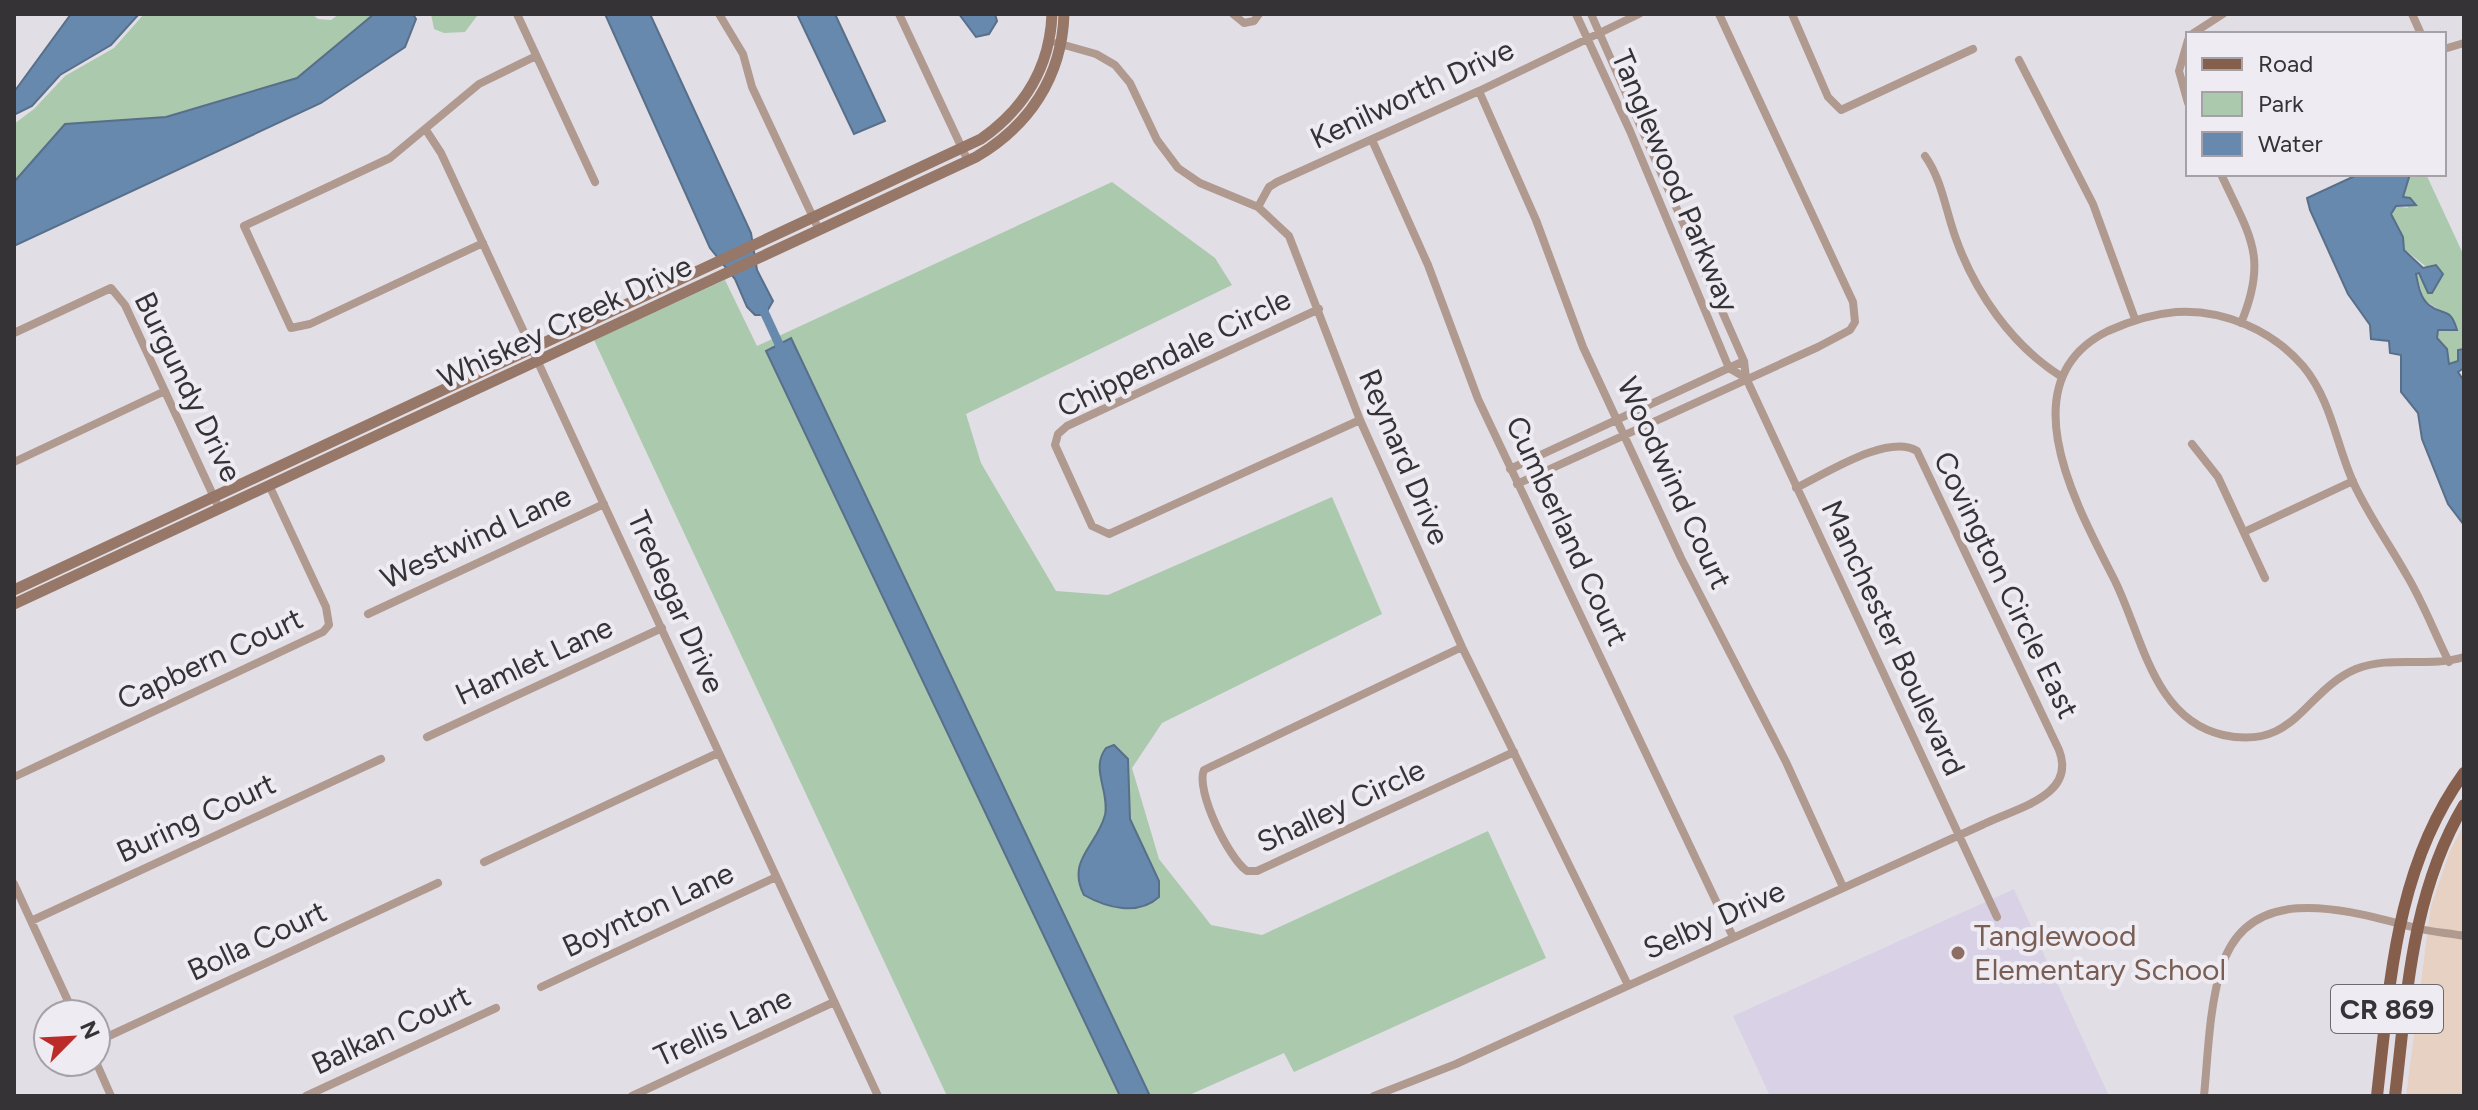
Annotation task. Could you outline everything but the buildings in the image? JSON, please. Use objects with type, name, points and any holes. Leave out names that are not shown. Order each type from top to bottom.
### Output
[{"type":"main road","name":"CR 869","points":[[2377,1096],[2399,923],[2420,852],[2464,773]]},
{"type":"main road","name":"CR 869","points":[[2395,1096],[2417,929],[2433,870],[2464,805]]},
{"type":"street","points":[[517,14],[595,182]]},
{"type":"street","points":[[719,14],[743,54],[752,87],[816,224]]},
{"type":"street","points":[[899,14],[965,155]]},
{"type":"street","name":"Whiskey Creek Drive","points":[[1052,14],[1055,43]]},
{"type":"street","name":"Whiskey Creek Drive","points":[[14,604],[217,503],[965,155],[1019,105],[1055,43],[1064,14]]},
{"type":"street","points":[[1233,14],[1244,23],[1254,21],[1259,14]]},
{"type":"street","name":"Tanglewood Parkway","points":[[1576,14],[1637,148],[1729,368]]},
{"type":"street","name":"Tanglewood Parkway","points":[[1591,14],[1744,361],[1746,378]]},
{"type":"street","name":"Kenilworth Drive","points":[[1258,207],[1269,187],[1277,182],[1479,91],[1639,14]]},
{"type":"street","points":[[1517,484],[1841,336],[1855,322],[1856,312],[1719,14]]},
{"type":"street","points":[[1792,14],[1833,105],[1841,110],[1973,49]]},
{"type":"street","points":[[2195,32],[2223,14]]},
{"type":"street","name":"Reynard Drive","points":[[1055,43],[1096,54],[1123,74],[1161,146],[1178,168],[1200,183],[1258,207],[1274,218],[1289,236],[1360,420],[1462,647],[1628,985]]},
{"type":"street","points":[[2186,47],[2179,71],[2186,96]]},
{"type":"street","points":[[483,243],[301,328],[291,328],[285,321],[280,302],[245,231],[247,222],[390,158],[479,84],[536,56]]},
{"type":"street","points":[[2019,60],[2093,204],[2135,319]]},
{"type":"street","name":"Woodwind Court","points":[[1479,91],[1518,176],[1564,303],[1616,420],[1681,558],[1786,762],[1843,887]]},
{"type":"street","name":"Tredegar Drive","points":[[426,130],[441,153],[878,1096]]},
{"type":"street","name":"Cumberland Court","points":[[1372,140],[1412,224],[1460,355],[1510,469],[1733,937]]},
{"type":"street","points":[[1637,148],[1650,143]]},
{"type":"street","points":[[1925,156],[1939,178],[1959,248],[1978,286],[2020,343],[2062,377]]},
{"type":"street","points":[[2222,176],[2255,256],[2255,286],[2241,323]]},
{"type":"street","points":[[1681,259],[1695,253]]},
{"type":"street","name":"Burgundy Drive","points":[[14,333],[111,288],[125,305],[217,503]]},
{"type":"street","name":"Chippendale Circle","points":[[1319,309],[1067,426],[1058,434],[1055,445],[1092,526],[1109,534],[1360,420]]},
{"type":"street","points":[[2449,662],[2420,598],[2353,481],[2332,418],[2308,373],[2271,338],[2241,323],[2192,312],[2135,319],[2091,340],[2076,354],[2062,377],[2055,419],[2073,494],[2126,605],[2158,682],[2175,707],[2191,721],[2228,736],[2265,734],[2291,723],[2334,683],[2361,667],[2392,662],[2449,662],[2464,657]]},
{"type":"street","name":"Whiskey Creek Drive","points":[[14,590],[217,503],[269,485],[535,355]]},
{"type":"street","points":[[1510,469],[1744,361]]},
{"type":"street","points":[[1729,368],[1746,378]]},
{"type":"street","name":"Manchester Boulevard","points":[[1746,378],[1997,917]]},
{"type":"street","points":[[14,462],[165,391]]},
{"type":"street","points":[[2192,444],[2213,467],[2265,578]]},
{"type":"street","name":"Covington Circle East","points":[[1796,488],[1890,445],[1908,446],[1917,451],[2059,750],[2063,772]]},
{"type":"street","points":[[2244,532],[2353,481]]},
{"type":"street","name":"Capbern Court","points":[[14,777],[323,632],[329,625],[326,607],[269,485]]},
{"type":"street","name":"Westwind Lane","points":[[368,614],[604,504]]},
{"type":"street","name":"Hamlet Lane","points":[[427,737],[662,628]]},
{"type":"street","name":"Shalley Circle","points":[[1462,647],[1204,770],[1201,789],[1233,857],[1247,871],[1257,871],[1514,752]]},
{"type":"street","points":[[484,862],[718,753]]},
{"type":"street","name":"Buring Court","points":[[31,921],[381,759]]},
{"type":"street","name":"Selby Drive","points":[[1374,1096],[1456,1064],[2043,797],[2060,783],[2063,772]]},
{"type":"street","name":"Boynton Lane","points":[[541,987],[776,877]]},
{"type":"street","name":"Bolla Court","points":[[112,1035],[438,883]]},
{"type":"street","points":[[14,884],[67,998]]},
{"type":"street","points":[[2204,1096],[2220,971],[2228,951],[2247,928],[2271,913],[2301,906],[2464,936]]},
{"type":"street","name":"Trellis Lane","points":[[632,1096],[834,1002]]},
{"type":"street","name":"Balkan Court","points":[[306,1096],[496,1008]]},
{"type":"shaded area","points":[[2464,825],[2464,1096],[2406,1096],[2431,906],[2450,851]]},
{"type":"shaded area","name":"Tanglewood Elementary School","points":[[2014,889],[2109,1096],[1770,1096],[1733,1016]]},
{"type":"green space","points":[[144,14],[312,14],[318,19],[331,20],[339,14],[374,14],[297,78],[166,117],[65,124],[14,182],[14,124],[34,109],[65,76],[114,48]]},
{"type":"green space","points":[[431,14],[477,16],[465,32],[444,33],[434,29]]},
{"type":"green space","points":[[2409,176],[2427,176],[2464,256],[2464,349],[2458,350],[2458,361],[2452,365],[2449,364],[2447,349],[2437,338],[2441,311],[2424,300],[2416,274],[2422,277],[2428,293],[2429,269],[2404,249],[2401,232],[2391,214],[2396,206],[2408,208],[2402,197]]},
{"type":"green space","points":[[1112,182],[1215,258],[1232,285],[966,414],[981,463],[1056,591],[1108,595],[1332,497],[1382,614],[1162,723],[1132,768],[1159,859],[1211,925],[1262,935],[1488,831],[1546,958],[1294,1072],[1284,1053],[1187,1096],[947,1096],[594,340],[725,280],[757,346]]},
{"type":"water","points":[[71,14],[139,14],[111,45],[60,75],[32,106],[14,115],[14,92]]},
{"type":"water","points":[[374,14],[413,14],[416,19],[405,47],[321,103],[14,246],[14,182],[65,124],[166,117],[297,78]]},
{"type":"water","points":[[605,14],[650,14],[751,233],[757,270],[773,301],[765,315],[755,315],[747,307],[735,279],[710,248]]},
{"type":"water","points":[[797,14],[835,14],[885,121],[854,134]]},
{"type":"water","points":[[959,14],[995,14],[997,21],[989,34],[976,37]]},
{"type":"water","points":[[2355,176],[2409,176],[2403,197],[2410,198],[2416,205],[2396,206],[2391,214],[2403,237],[2404,250],[2423,268],[2436,265],[2443,274],[2432,293],[2428,293],[2419,273],[2416,274],[2426,302],[2449,315],[2457,330],[2438,330],[2437,338],[2447,349],[2449,364],[2458,361],[2458,350],[2464,349],[2464,368],[2458,372],[2464,381],[2464,525],[2448,504],[2422,439],[2418,413],[2401,392],[2401,355],[2390,353],[2389,341],[2371,339],[2370,325],[2348,294],[2307,198]]},
{"type":"water","points":[[791,338],[1150,1096],[1120,1096],[766,351]]},
{"type":"water","points":[[1114,745],[1128,759],[1130,819],[1159,881],[1159,897],[1142,907],[1122,908],[1093,900],[1084,895],[1079,883],[1081,862],[1105,815],[1100,772],[1102,756],[1106,748]]},
{"type":"waterway","points":[[760,303],[784,355]]},
{"type":"place","name":"Tanglewood Elementary School","points":[[1958,953]]}]
